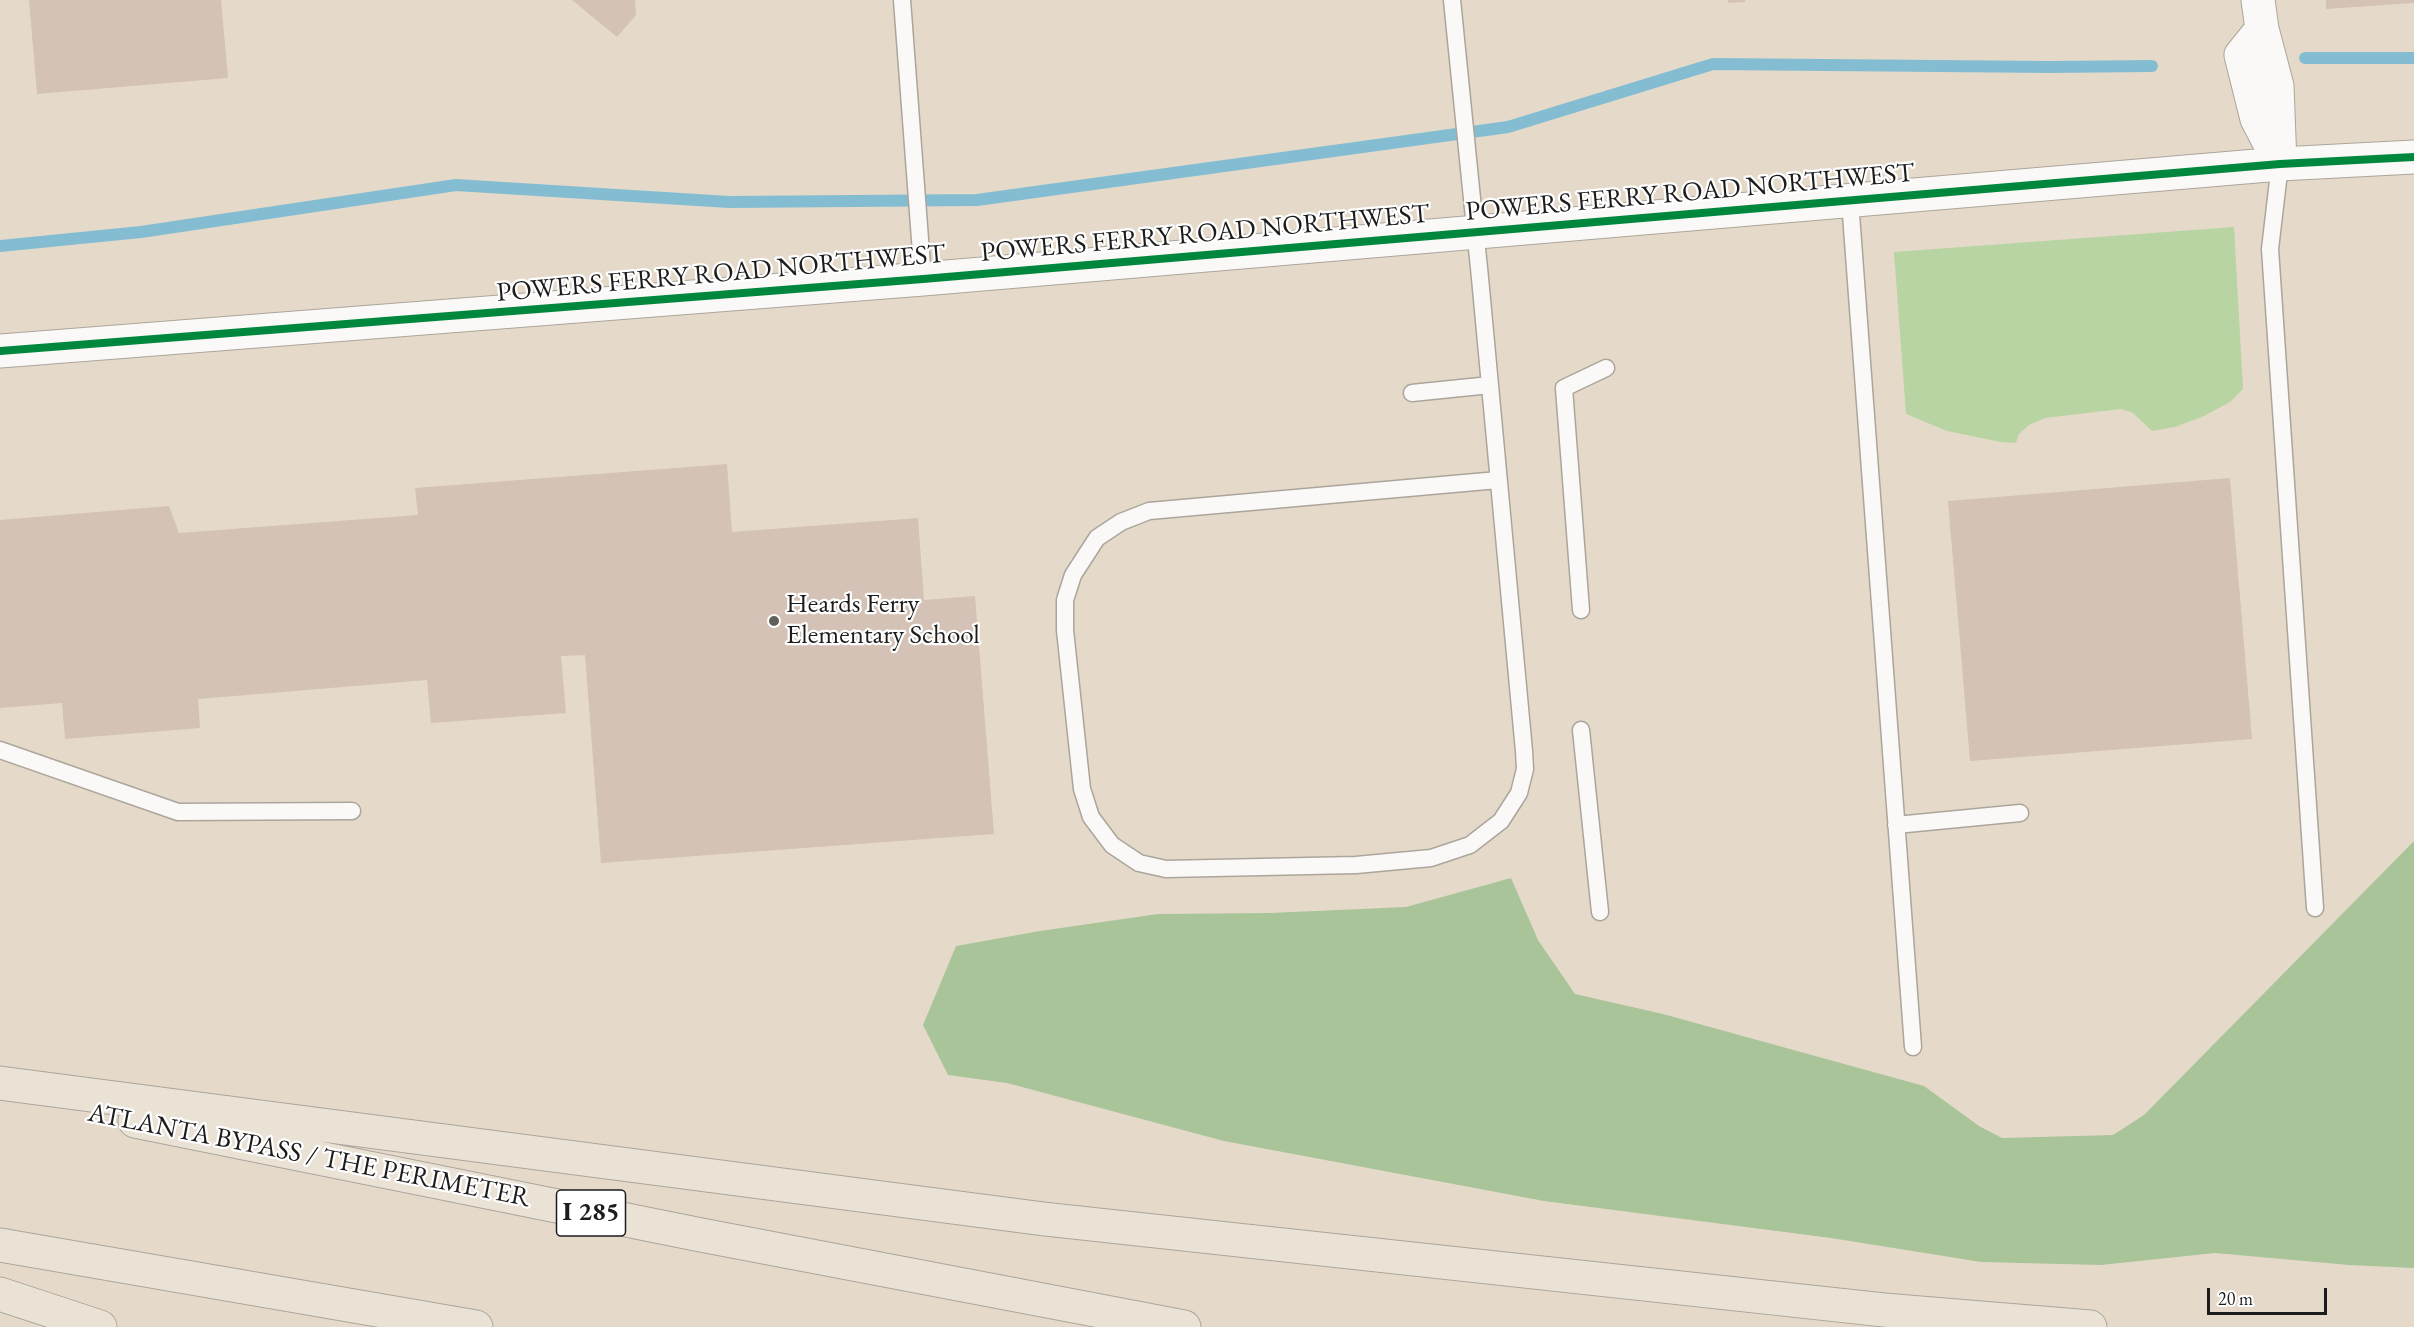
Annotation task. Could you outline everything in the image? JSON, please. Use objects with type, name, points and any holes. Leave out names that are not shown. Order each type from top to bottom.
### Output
[{"type":"highway","points":[[0,1083],[1044,1219],[1884,1310],[2090,1327]]},
{"type":"highway","name":"ATLANTA BYPASS / THE PERIMETER","points":[[0,1094],[701,1235],[1184,1327]]},
{"type":"highway","points":[[0,1245],[476,1327]]},
{"type":"highway","points":[[0,1294],[100,1327]]},
{"type":"street","points":[[2260,14],[2241,55],[2257,119],[2280,164]]},
{"type":"street","name":"POWERS FERRY ROAD NORTHWEST","points":[[0,351],[923,279],[2280,164],[2414,157]]},
{"type":"lane","points":[[902,0],[923,279]]},
{"type":"lane","points":[[1452,0],[1524,751],[1525,769],[1518,794],[1501,821],[1470,845],[1431,858],[1344,865],[1166,869],[1139,863],[1113,846],[1091,818],[1081,783],[1067,656],[1065,600],[1073,575],[1097,537],[1121,522],[1149,511],[1498,480]]},
{"type":"lane","points":[[2280,164],[2270,249],[2315,908]]},
{"type":"lane","points":[[1850,201],[1913,1047]]},
{"type":"lane","points":[[1581,610],[1564,388],[1606,368]]},
{"type":"lane","points":[[1412,393],[1490,385]]},
{"type":"lane","points":[[1581,730],[1600,912]]},
{"type":"lane","points":[[0,750],[178,812],[352,811]]},
{"type":"lane","points":[[1896,825],[2020,813]]},
{"type":"green space","points":[[2234,227],[2243,389],[2230,402],[2204,416],[2175,427],[2152,431],[2133,413],[2121,409],[2045,418],[2029,425],[2019,434],[2016,443],[1947,431],[1906,414],[1894,252]]},
{"type":"green space","points":[[2414,841],[2414,1268],[2349,1265],[2215,1253],[2101,1265],[1981,1262],[1831,1238],[1544,1201],[1224,1141],[1007,1083],[948,1075],[923,1025],[956,946],[1158,914],[1270,913],[1406,907],[1511,878],[1538,940],[1575,994],[1663,1014],[1924,1086],[1979,1126],[2002,1138],[2113,1135],[2144,1115]]},
{"type":"building","points":[[29,0],[221,0],[228,78],[37,94]]},
{"type":"building","points":[[572,0],[635,0],[636,15],[617,37]]},
{"type":"building","points":[[1728,0],[1745,0],[1745,2],[1728,3]]},
{"type":"building","points":[[2326,0],[2414,0],[2414,3],[2326,9]]},
{"type":"building","points":[[727,464],[732,532],[918,518],[924,600],[975,596],[994,834],[601,863],[585,655],[561,656],[566,713],[431,723],[427,680],[198,699],[200,728],[65,739],[62,703],[0,708],[0,520],[169,506],[179,533],[418,515],[415,488]]},
{"type":"building","points":[[2230,478],[2252,739],[1970,761],[1948,501]]},
{"type":"waterway","points":[[2305,58],[2414,58]]},
{"type":"waterway","points":[[0,246],[141,232],[456,185],[729,202],[977,200],[1508,127],[1713,64],[2152,66]]},
{"type":"cycle path","points":[[0,351],[923,279],[2280,164],[2414,157]]},
{"type":"place","name":"Heards Ferry Elementary School","points":[[774,621]]}]
